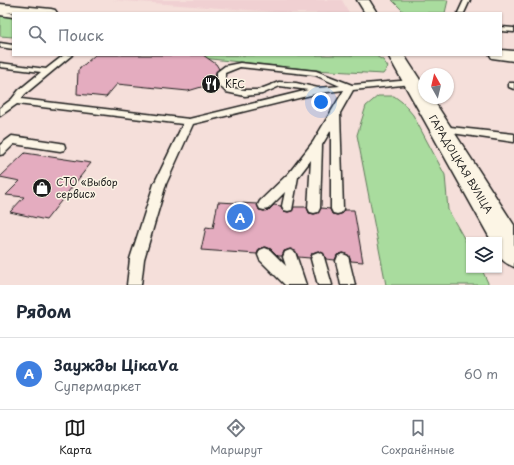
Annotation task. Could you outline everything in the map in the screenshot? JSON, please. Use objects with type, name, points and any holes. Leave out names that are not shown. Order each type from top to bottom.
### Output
[{"type":"street","points":[[363,0],[370,12]]},
{"type":"street","points":[[0,8],[41,12]]},
{"type":"street","points":[[502,55],[514,56]]},
{"type":"street","name":"ГАРАДОЦКАЯ ВУЛІЦА","points":[[397,56],[514,252]]},
{"type":"lane","points":[[461,12],[467,0]]},
{"type":"lane","points":[[0,13],[12,14]]},
{"type":"lane","points":[[502,29],[514,30]]},
{"type":"lane","points":[[0,46],[12,47]]},
{"type":"lane","points":[[0,113],[15,101],[22,92],[67,56]]},
{"type":"lane","points":[[0,65],[48,71]]},
{"type":"lane","points":[[319,90],[296,85],[279,84],[259,92],[245,93],[229,90],[220,82],[221,72],[228,68],[240,65],[316,73],[350,87]]},
{"type":"lane","points":[[15,101],[189,122],[319,90],[412,82]]},
{"type":"lane","points":[[264,205],[293,176],[317,145],[350,87]]},
{"type":"lane","points":[[335,111],[337,209]]},
{"type":"lane","points":[[134,285],[137,259],[160,184],[189,122]]},
{"type":"lane","points":[[441,129],[514,138]]},
{"type":"lane","points":[[0,151],[12,140],[60,148]]},
{"type":"lane","points":[[314,208],[317,145]]},
{"type":"lane","points":[[288,206],[293,176]]},
{"type":"lane","points":[[265,255],[295,285]]},
{"type":"lane","points":[[290,257],[299,285]]},
{"type":"lane","points":[[318,259],[325,285]]},
{"type":"lane","points":[[343,261],[348,285]]},
{"type":"shaded area","points":[[112,0],[342,0],[348,12],[274,12]]},
{"type":"green space","points":[[392,0],[448,0],[445,12],[404,12]]},
{"type":"green space","points":[[0,15],[12,16],[12,37],[0,36]]},
{"type":"green space","points":[[183,56],[376,56],[383,60],[388,67],[383,74],[314,70]]},
{"type":"green space","points":[[378,96],[394,96],[402,102],[413,115],[445,175],[448,210],[466,242],[466,273],[483,273],[489,285],[386,285],[357,135],[366,106]]},
{"type":"building","points":[[94,56],[204,56],[216,64],[219,69],[216,72],[215,80],[208,85],[188,91],[117,84],[106,97],[77,94],[78,70]]},
{"type":"building","name":"СТО «Выбор сервис»","points":[[25,153],[91,163],[46,220],[10,212],[24,197],[6,195],[20,181],[0,177]]},
{"type":"building","points":[[218,202],[257,204],[259,210],[264,211],[269,210],[274,205],[281,206],[283,211],[288,212],[292,211],[294,207],[307,207],[309,213],[314,214],[318,213],[321,208],[330,209],[332,214],[337,215],[341,214],[344,210],[354,210],[363,262],[351,261],[349,256],[344,253],[337,255],[335,260],[326,259],[324,254],[319,251],[312,253],[310,258],[298,257],[296,252],[291,249],[284,251],[282,256],[278,256],[271,249],[266,247],[259,249],[257,254],[201,250],[206,227],[213,228]]},
{"type":"place","name":"KFC","points":[[211,84]]},
{"type":"place","name":"СТО «Выбор сервис»","points":[[42,188]]},
{"type":"place","name":"Заужды ЦікаVа","points":[[240,217]]}]
